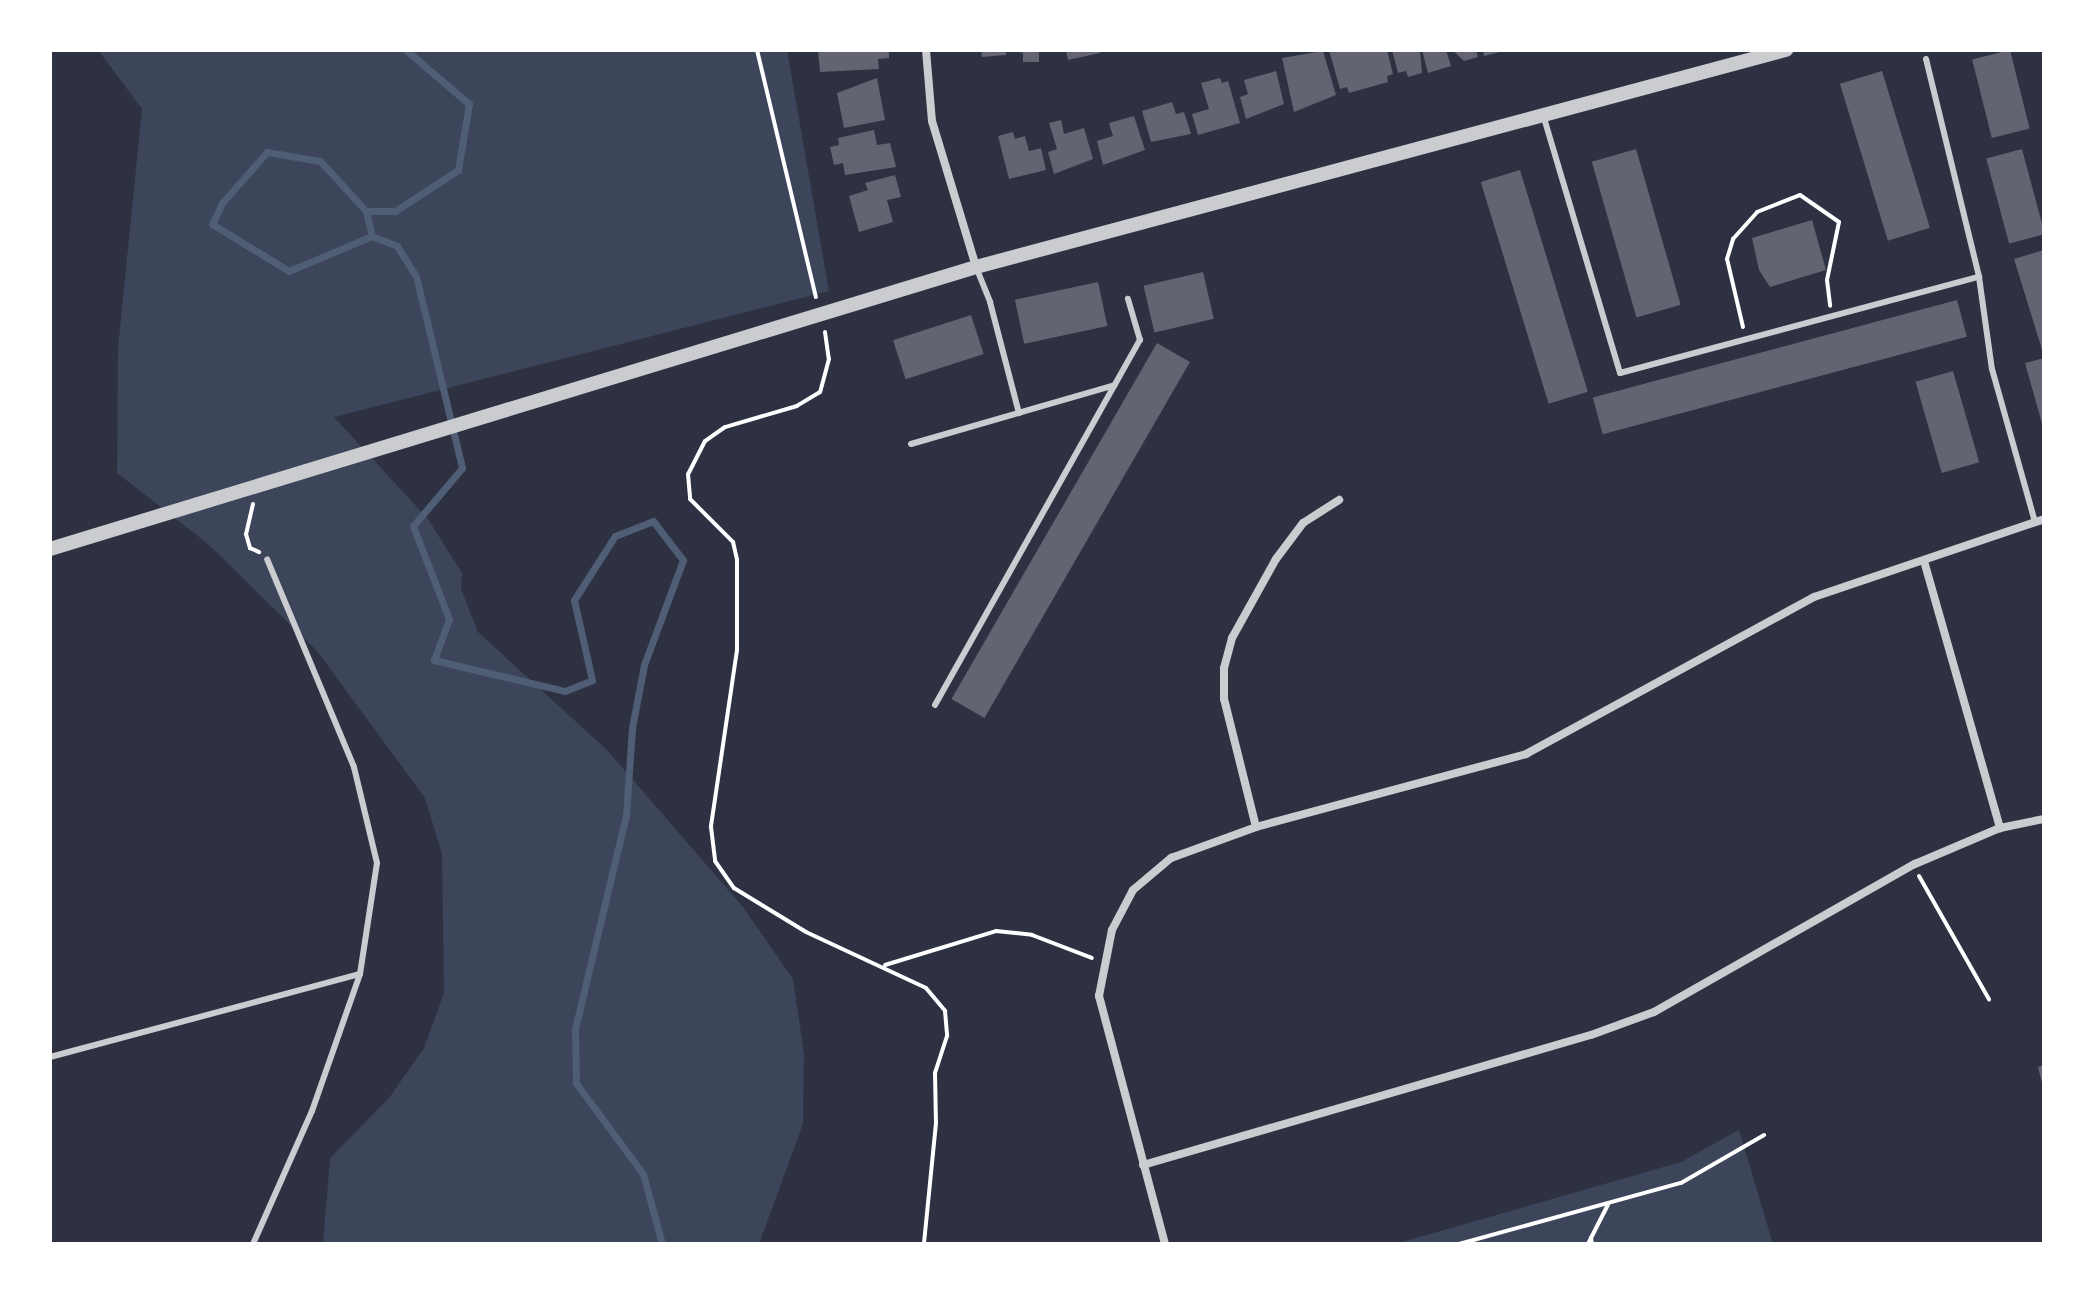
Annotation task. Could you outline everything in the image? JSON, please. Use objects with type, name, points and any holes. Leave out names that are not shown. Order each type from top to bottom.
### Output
[{"type":"street","points":[[926,50],[932,121],[976,267]]},
{"type":"street","points":[[50,549],[493,417],[976,267],[1544,118],[1786,50]]},
{"type":"street","points":[[1256,827],[1224,699],[1224,668],[1232,638],[1276,559],[1303,523],[1339,500]]},
{"type":"street","points":[[1165,1244],[1099,996],[1102,960],[1133,890],[1171,858],[1256,827],[1526,754],[1814,597],[2040,520]]},
{"type":"street","points":[[1924,561],[2000,828]]},
{"type":"street","points":[[1143,1165],[1591,1035],[1654,1012],[1915,864],[2000,828],[2044,819]]},
{"type":"lane","points":[[1926,59],[1979,277],[1992,369],[2040,520]]},
{"type":"lane","points":[[1544,118],[1620,373],[1979,277]]},
{"type":"lane","points":[[976,267],[990,302],[1019,413]]},
{"type":"lane","points":[[935,705],[1140,340],[1128,299]]},
{"type":"lane","points":[[911,444],[1115,385]]},
{"type":"lane","points":[[253,1244],[312,1111],[360,974],[377,863],[354,767],[267,559]]},
{"type":"lane","points":[[50,1057],[360,974]]},
{"type":"path","points":[[757,50],[790,207],[820,314],[829,359],[820,392],[797,406],[725,427],[705,441],[688,474],[690,499],[733,542],[737,560],[737,650],[711,827],[715,861],[734,888],[806,932],[885,965],[926,988],[945,1011],[948,1025],[935,1073],[924,1244]]},
{"type":"path","points":[[1746,338],[1729,270],[1733,239],[1757,212],[1800,195],[1839,222],[1841,232],[1827,280],[1832,316]]},
{"type":"path","points":[[256,487],[246,534],[250,548],[267,559]]},
{"type":"path","points":[[1915,864],[1922,886],[1989,999]]},
{"type":"path","points":[[885,965],[996,931],[1032,935],[1102,960]]},
{"type":"path","points":[[1459,1244],[1681,1183],[1764,1135]]},
{"type":"path","points":[[1590,1242],[1609,1204]]},
{"type":"shaded area","points":[[98,50],[787,50],[829,291],[334,417],[428,519],[462,573],[461,589],[478,632],[608,751],[743,907],[793,979],[804,1054],[803,1124],[759,1244],[323,1244],[330,1158],[389,1098],[424,1048],[444,993],[442,854],[425,798],[317,651],[208,544],[117,473],[118,348],[142,109]]},
{"type":"shaded area","points":[[1739,1130],[1773,1244],[1395,1244],[1681,1162]]},
{"type":"building","points":[[818,50],[889,50],[889,58],[878,59],[879,69],[820,72]]},
{"type":"building","points":[[981,50],[1006,50],[1006,55],[982,57]]},
{"type":"building","points":[[1015,50],[1039,50],[1039,62],[1023,62],[1023,53]]},
{"type":"building","points":[[1066,50],[1100,50],[1100,53],[1068,60]]},
{"type":"building","points":[[1329,50],[1387,50],[1393,74],[1387,76],[1388,82],[1349,93],[1347,87],[1340,89]]},
{"type":"building","points":[[1392,50],[1420,50],[1422,73],[1408,77],[1406,71],[1398,73]]},
{"type":"building","points":[[1422,50],[1446,50],[1451,66],[1428,73]]},
{"type":"building","points":[[1452,50],[1476,50],[1478,57],[1464,61]]},
{"type":"building","points":[[1483,50],[1503,50],[1504,51],[1484,56]]},
{"type":"building","points":[[2010,50],[2030,129],[1992,138],[1972,59]]},
{"type":"building","points":[[1323,51],[1336,95],[1294,112],[1282,58]]},
{"type":"building","points":[[1276,71],[1284,104],[1246,119],[1240,97],[1248,94],[1244,80]]},
{"type":"building","points":[[1882,71],[1930,228],[1888,241],[1840,84]]},
{"type":"building","points":[[877,78],[885,120],[844,128],[837,93]]},
{"type":"building","points":[[1220,78],[1222,83],[1228,81],[1240,123],[1198,135],[1192,114],[1209,109],[1201,83]]},
{"type":"building","points":[[1172,102],[1176,114],[1184,112],[1191,134],[1151,142],[1142,111]]},
{"type":"building","points":[[1134,116],[1145,150],[1103,165],[1097,141],[1113,136],[1109,123]]},
{"type":"building","points":[[1061,120],[1064,134],[1084,128],[1093,159],[1054,174],[1048,152],[1057,149],[1049,123]]},
{"type":"building","points":[[874,130],[877,145],[890,143],[896,167],[845,175],[843,163],[834,165],[830,147],[839,145],[838,138]]},
{"type":"building","points":[[1013,132],[1015,139],[1025,136],[1029,151],[1041,148],[1046,170],[1009,179],[998,136]]},
{"type":"building","points":[[1636,149],[1681,305],[1636,317],[1592,162]]},
{"type":"building","points":[[2022,149],[2044,234],[2009,244],[1986,159]]},
{"type":"building","points":[[1520,170],[1588,392],[1549,404],[1481,182]]},
{"type":"building","points":[[895,175],[901,197],[887,200],[893,222],[859,232],[849,196],[868,190],[865,183]]},
{"type":"building","points":[[1812,220],[1826,270],[1770,287],[1759,270],[1752,238]]},
{"type":"building","points":[[2044,250],[2044,353],[2043,353],[2014,259]]},
{"type":"building","points":[[1203,272],[1214,319],[1154,332],[1144,286]]},
{"type":"building","points":[[1098,282],[1107,326],[1024,344],[1015,300]]},
{"type":"building","points":[[1957,300],[1967,337],[1603,434],[1593,398]]},
{"type":"building","points":[[971,315],[984,354],[906,379],[893,340]]},
{"type":"building","points":[[1157,343],[1190,362],[984,718],[952,699]]},
{"type":"building","points":[[2044,358],[2044,427],[2043,427],[2025,363]]},
{"type":"building","points":[[1953,371],[1979,462],[1942,473],[1916,382]]},
{"type":"building","points":[[2044,1065],[2044,1087],[2043,1087],[2038,1067]]},
{"type":"waterway","points":[[406,50],[469,104],[458,170],[395,211],[366,211],[372,236],[397,246],[416,276],[462,468],[413,526],[449,619],[434,660],[565,691],[592,680],[574,600],[615,536],[653,521],[683,560],[644,665],[632,728],[626,815],[575,1029],[576,1083],[643,1174],[662,1244]]},
{"type":"waterway","points":[[366,211],[320,161],[267,152],[222,203],[212,224],[289,271],[372,236]]}]
